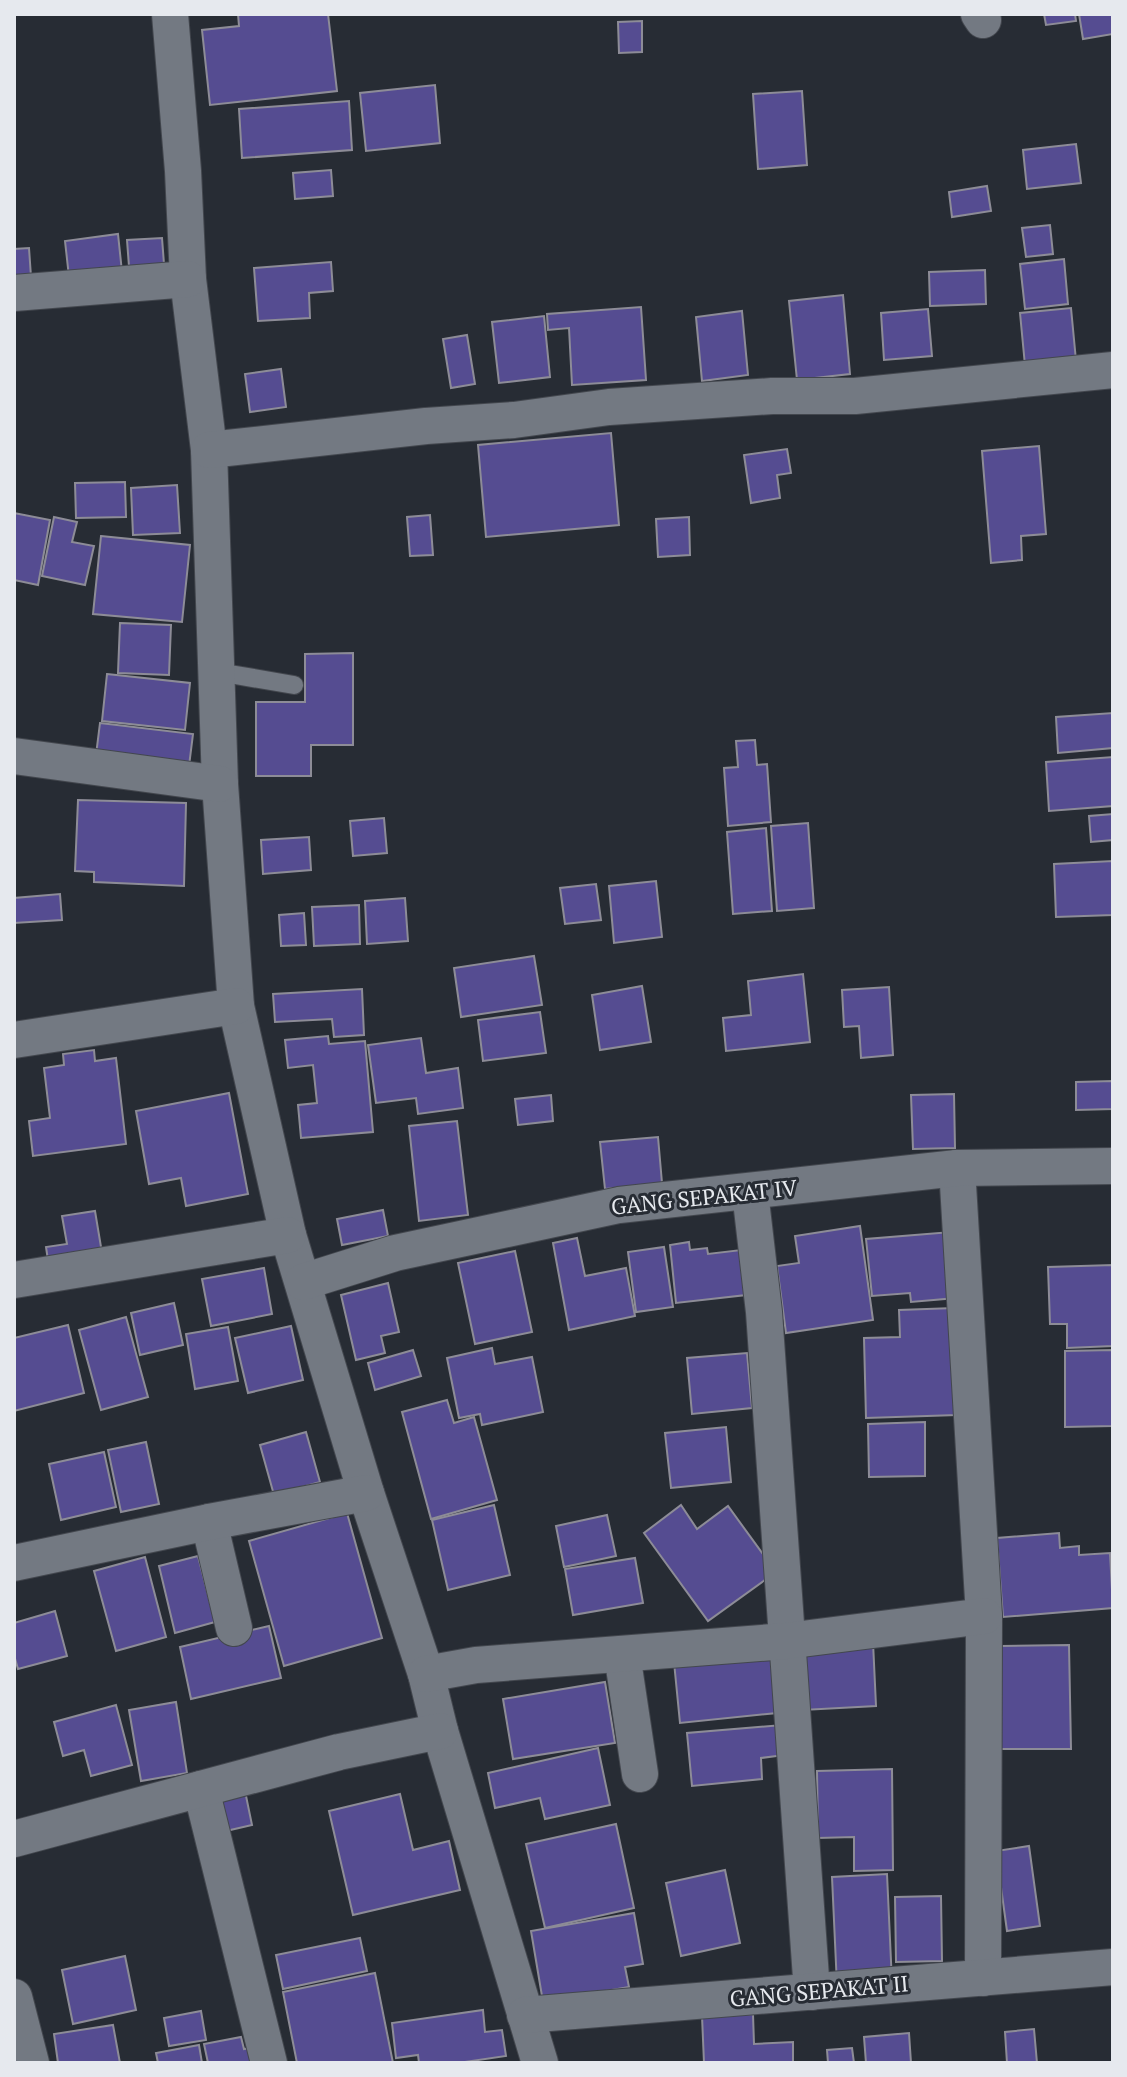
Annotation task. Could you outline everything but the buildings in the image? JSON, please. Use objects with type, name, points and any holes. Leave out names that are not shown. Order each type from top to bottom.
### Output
[{"type":"street","points":[[170,14],[188,279],[209,450],[220,784],[236,1006],[288,1235],[366,1493],[426,1674],[440,1731],[540,2063]]},
{"type":"street","points":[[14,293],[188,279]]},
{"type":"street","points":[[209,450],[411,427],[514,420],[625,405],[772,396],[855,396],[1113,370]]},
{"type":"street","points":[[14,756],[220,784]]},
{"type":"street","points":[[14,1040],[236,1006]]},
{"type":"street","name":"GANG SEPAKAT IV","points":[[303,1282],[395,1253],[619,1205],[957,1168],[1113,1166]]},
{"type":"street","points":[[957,1168],[984,1616],[983,1978]]},
{"type":"street","points":[[750,1192],[764,1312],[812,1992]]},
{"type":"street","points":[[14,1280],[288,1235]]},
{"type":"street","points":[[14,1563],[366,1493]]},
{"type":"street","points":[[209,1522],[234,1628]]},
{"type":"street","points":[[426,1674],[476,1665],[786,1641],[984,1616]]},
{"type":"street","points":[[622,1654],[640,1774]]},
{"type":"street","points":[[14,1839],[339,1752],[440,1731]]},
{"type":"street","points":[[201,1789],[269,2063]]},
{"type":"street","name":"GANG SEPAKAT II","points":[[525,2015],[1113,1967]]},
{"type":"street","points":[[14,1997],[31,2063]]},
{"type":"lane","points":[[218,672],[294,685]]}]
